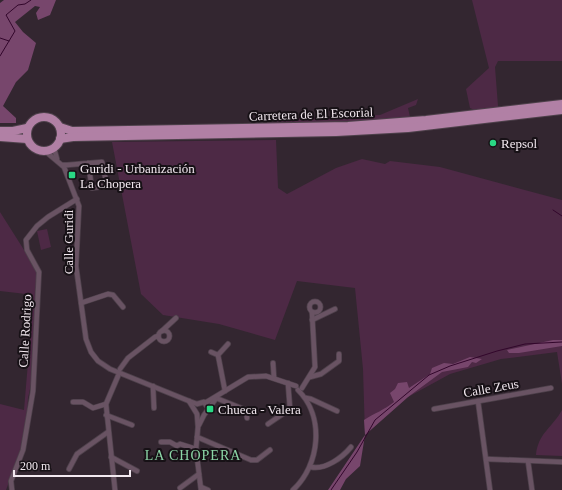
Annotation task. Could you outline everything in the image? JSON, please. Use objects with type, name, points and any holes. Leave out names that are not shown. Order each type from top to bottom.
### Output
[{"type":"highway","name":"Carretera de El Escorial","points":[[60,127],[72,131],[348,126],[426,120],[562,104]]},
{"type":"highway","name":"Carretera de El Escorial","points":[[60,138],[336,132],[408,128],[562,110]]},
{"type":"highway","points":[[40,117],[52,118],[60,127],[60,138],[54,148],[44,151],[34,148],[27,140],[27,128],[30,123],[40,117]]},
{"type":"highway","points":[[0,131],[13,131],[27,128]]},
{"type":"highway","points":[[0,137],[27,140]]},
{"type":"street","name":"Calle Guridi","points":[[54,148],[78,199],[80,222],[76,266],[86,339],[91,352],[104,366],[118,370],[123,374],[197,404]]},
{"type":"street","name":"Calle Guridi","points":[[44,151],[61,164]]},
{"type":"street","points":[[61,164],[102,162],[107,186],[92,188],[88,163]]},
{"type":"street","name":"Calle Rodrigo","points":[[12,490],[11,481],[23,450],[33,383],[39,272],[27,250],[26,240],[48,217],[78,199]]},
{"type":"street","points":[[81,303],[108,294],[113,295],[124,307]]},
{"type":"street","points":[[312,320],[335,309]]},
{"type":"street","points":[[268,424],[290,409],[297,386],[309,377],[315,368],[316,362],[312,312]]},
{"type":"street","points":[[113,489],[106,404],[118,376],[118,370],[128,358],[155,336],[158,336],[176,318]]},
{"type":"street","points":[[158,336],[162,341],[166,341],[169,338],[168,332],[162,331]]},
{"type":"street","points":[[218,355],[228,344]]},
{"type":"street","points":[[211,352],[218,355]]},
{"type":"street","points":[[309,377],[321,374],[339,361],[339,354]]},
{"type":"street","points":[[218,355],[226,391]]},
{"type":"street","points":[[273,363],[274,378]]},
{"type":"street","points":[[118,376],[123,374]]},
{"type":"street","points":[[208,490],[201,489],[199,474],[196,450],[198,427],[196,411],[197,404],[202,402],[205,403],[216,398],[248,377],[266,376],[297,386],[305,397],[313,413],[316,446],[311,467],[305,477],[293,490]]},
{"type":"street","points":[[153,386],[154,408]]},
{"type":"street","name":"Calle Zeus","points":[[434,409],[551,388]]},
{"type":"street","points":[[305,397],[311,398],[338,411]]},
{"type":"street","points":[[198,427],[208,408],[216,398]]},
{"type":"street","points":[[216,398],[246,410],[247,418]]},
{"type":"street","points":[[189,401],[196,411],[204,415]]},
{"type":"street","points":[[478,401],[490,490]]},
{"type":"street","points":[[73,402],[83,402],[93,408],[106,404]]},
{"type":"street","points":[[205,403],[208,408]]},
{"type":"street","points":[[106,415],[132,425]]},
{"type":"street","points":[[69,469],[78,454],[108,432]]},
{"type":"street","points":[[197,437],[251,460],[257,460],[270,450]]},
{"type":"street","points":[[162,442],[170,442],[177,446],[180,444],[196,450]]},
{"type":"street","points":[[311,467],[316,468],[341,458],[351,448]]},
{"type":"street","points":[[111,457],[136,471]]},
{"type":"street","points":[[486,459],[562,462]]},
{"type":"street","points":[[528,461],[532,490]]},
{"type":"street","points":[[180,488],[199,474]]},
{"type":"shaded area","points":[[4,0],[56,0],[50,15],[38,20],[36,13],[40,7],[35,6],[15,22],[23,32],[36,43],[28,70],[16,82],[3,106],[16,118],[16,123],[0,123],[0,3]]},
{"type":"shaded area","points":[[472,0],[562,0],[562,61],[498,61],[495,67],[498,106],[502,111],[477,111],[470,108],[466,89],[489,68]]},
{"type":"shaded area","points":[[418,99],[416,105],[408,108],[410,117],[348,126],[267,128],[266,123],[299,118],[380,115]]},
{"type":"shaded area","points":[[276,140],[278,188],[287,194],[336,168],[362,159],[385,164],[390,161],[440,167],[562,200],[562,384],[557,352],[501,359],[450,374],[408,397],[365,435],[363,369],[355,288],[297,281],[275,340],[219,324],[163,315],[141,294],[112,142]]},
{"type":"shaded area","points":[[0,212],[38,272],[32,380],[28,398],[27,415],[21,450],[6,490],[0,490],[0,404],[24,410],[33,303],[26,294],[0,291]]},
{"type":"shaded area","points":[[47,229],[51,247],[41,250],[37,231]]},
{"type":"shaded area","points":[[553,340],[562,340],[562,346],[519,353],[509,353],[507,350]]},
{"type":"shaded area","points":[[470,357],[482,359],[476,363],[472,362],[468,367],[442,372],[408,397],[365,435],[364,420],[394,402],[390,393],[395,389],[398,383],[407,382],[409,388],[430,374],[432,368],[444,363],[453,364]]},
{"type":"shaded area","points":[[562,410],[562,456],[536,455],[537,447],[540,441]]},
{"type":"shaded area","points":[[365,435],[360,466],[346,479],[340,490],[328,490]]},
{"type":"waterway","points":[[0,56],[15,31],[6,15],[18,5],[25,4],[31,0]]},
{"type":"waterway","points":[[0,38],[9,41]]},
{"type":"waterway","points":[[553,210],[562,216]]},
{"type":"waterway","points":[[331,490],[357,452],[375,420],[429,375],[450,366],[525,344],[562,342]]},
{"type":"place","name":"Repsol","points":[[493,143]]},
{"type":"place","name":"Guridi - Urbanización La Chopera","points":[[72,175]]},
{"type":"place","name":"Chueca - Valera","points":[[210,409]]},
{"type":"district","name":"LA CHOPERA","points":[[193,455]]}]
